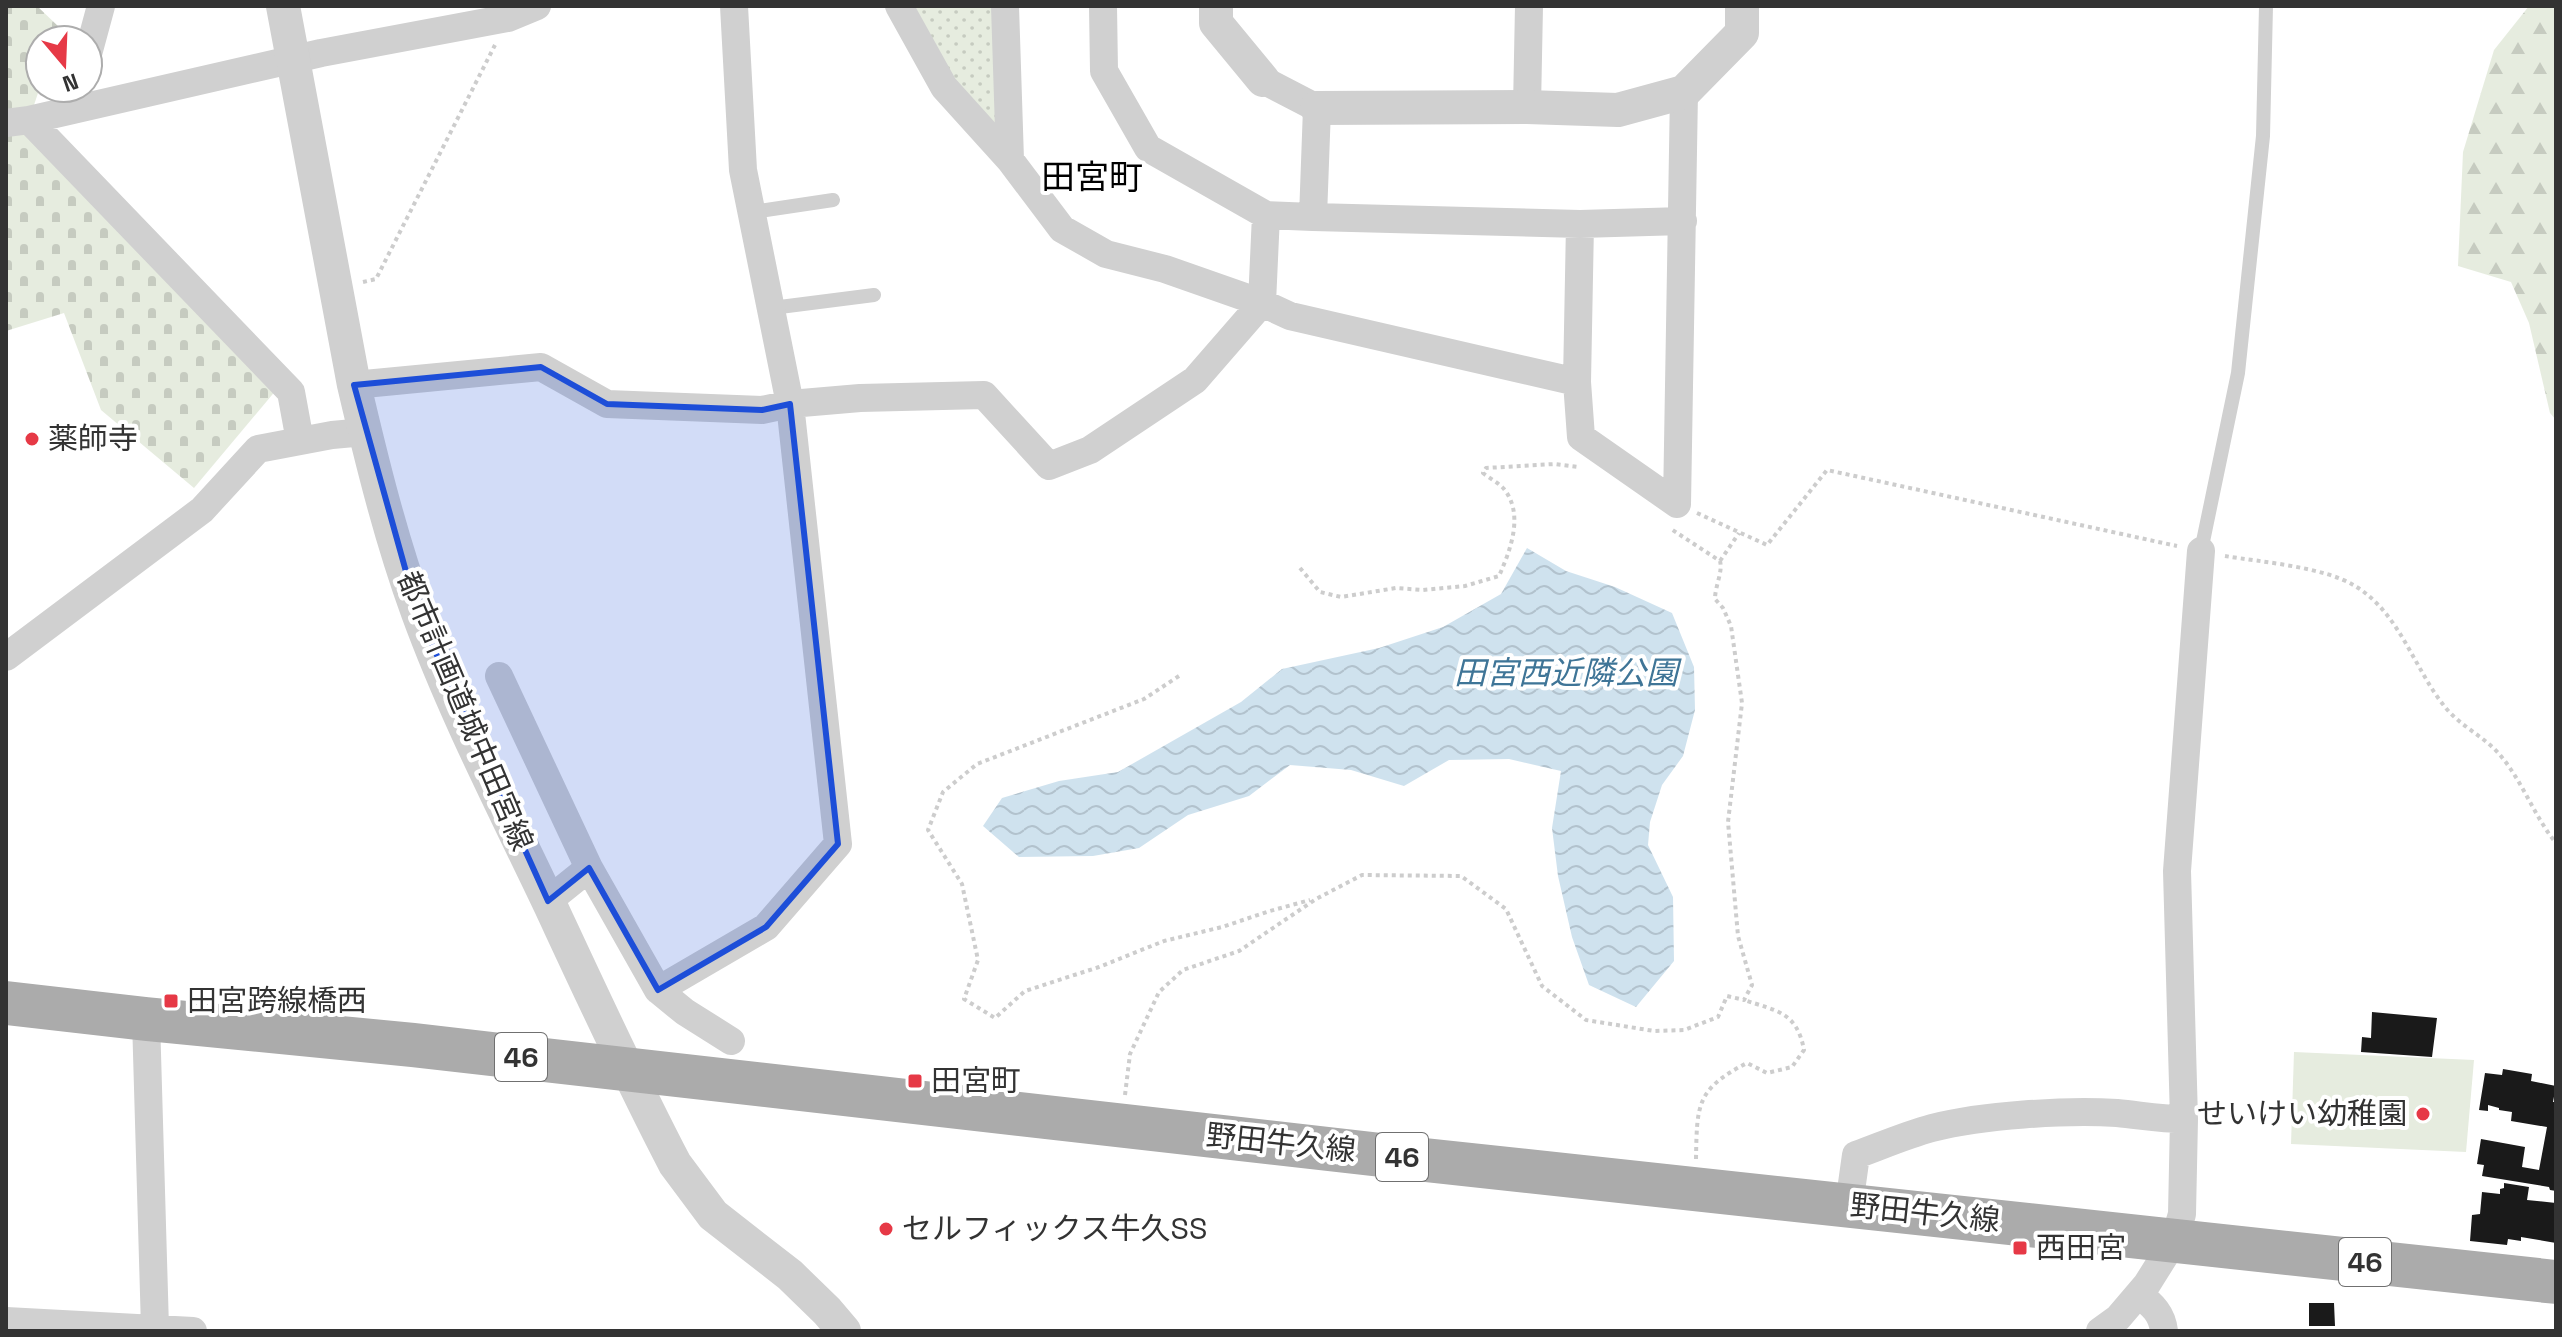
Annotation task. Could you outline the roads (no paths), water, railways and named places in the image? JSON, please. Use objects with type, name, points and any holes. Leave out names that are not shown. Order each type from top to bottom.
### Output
[{"type":"main road","name":"野田牛久線","points":[[6,1003],[413,1045],[1121,1125],[1694,1178],[1849,1205],[2556,1282]]},
{"type":"street","name":"都市計画道城中田宮線","points":[[283,6],[354,385],[382,503],[427,637],[487,775],[667,1150],[713,1215],[790,1275],[844,1331]]},
{"type":"street","points":[[104,94],[508,18],[537,6]]},
{"type":"street","points":[[658,990],[766,927],[838,844],[790,404],[743,170],[734,6]]},
{"type":"street","points":[[899,6],[944,87],[1010,160],[1062,229],[1106,254],[1165,269],[1290,316],[1577,382]]},
{"type":"street","points":[[1005,6],[1010,160]]},
{"type":"street","points":[[1103,6],[1104,71],[1148,148],[1266,215],[1580,224],[1683,221]]},
{"type":"street","points":[[1216,6],[1216,23],[1263,80],[1317,108],[1618,110],[1684,92],[1742,33],[1743,7]]},
{"type":"street","points":[[1527,107],[1529,6]]},
{"type":"street","points":[[1580,224],[1577,382],[1581,437],[1673,516],[1684,92]]},
{"type":"street","points":[[63,104],[17,121],[291,392],[300,441]]},
{"type":"street","points":[[1313,217],[1317,108]]},
{"type":"street","points":[[354,385],[541,367],[607,404],[762,410],[790,404],[860,398],[984,395],[1049,466],[1090,450],[1195,380],[1262,303],[1266,215]]},
{"type":"street","points":[[6,657],[202,510],[258,449],[365,432]]},
{"type":"street","points":[[2100,1331],[2118,1318],[2139,1295],[2174,1241],[2182,1214],[2184,1119],[2177,871],[2201,551]]},
{"type":"street","points":[[499,676],[589,868],[658,990],[685,1012],[731,1041]]},
{"type":"street","points":[[548,901],[589,868]]},
{"type":"street","points":[[146,1019],[155,1328]]},
{"type":"street","points":[[1849,1205],[1856,1155],[1931,1128],[1977,1120],[2055,1114],[2118,1113],[2156,1119],[2184,1119]]},
{"type":"street","points":[[2139,1295],[2153,1305],[2163,1320],[2164,1331]]},
{"type":"street","points":[[6,1321],[193,1331]]},
{"type":"lane","points":[[2201,551],[2238,373],[2263,136],[2266,6]]},
{"type":"lane","points":[[753,212],[833,200]]},
{"type":"lane","points":[[772,308],[874,295]]},
{"type":"water","name":"田宮西近隣公園","points":[[1527,548],[1566,571],[1615,587],[1672,613],[1694,667],[1695,710],[1683,756],[1662,785],[1650,822],[1648,845],[1673,897],[1674,961],[1636,1007],[1589,985],[1572,937],[1558,876],[1552,828],[1561,771],[1509,759],[1449,760],[1404,786],[1351,770],[1290,765],[1249,796],[1188,815],[1139,848],[1093,856],[1019,857],[983,826],[1002,798],[1059,781],[1118,772],[1241,702],[1282,669],[1379,648],[1443,627],[1501,594]]},
{"type":"place","name":"薬師寺","points":[[32,439]]},
{"type":"place","name":"田宮跨線橋西","points":[[171,1001]]},
{"type":"place","name":"田宮町","points":[[915,1081]]},
{"type":"place","name":"せいけい幼稚園","points":[[2423,1114]]},
{"type":"place","name":"セルフィックス牛久SS","points":[[886,1229]]},
{"type":"place","name":"西田宮","points":[[2020,1248]]},
{"type":"district","name":"田宮町","points":[[1092,177]]}]
